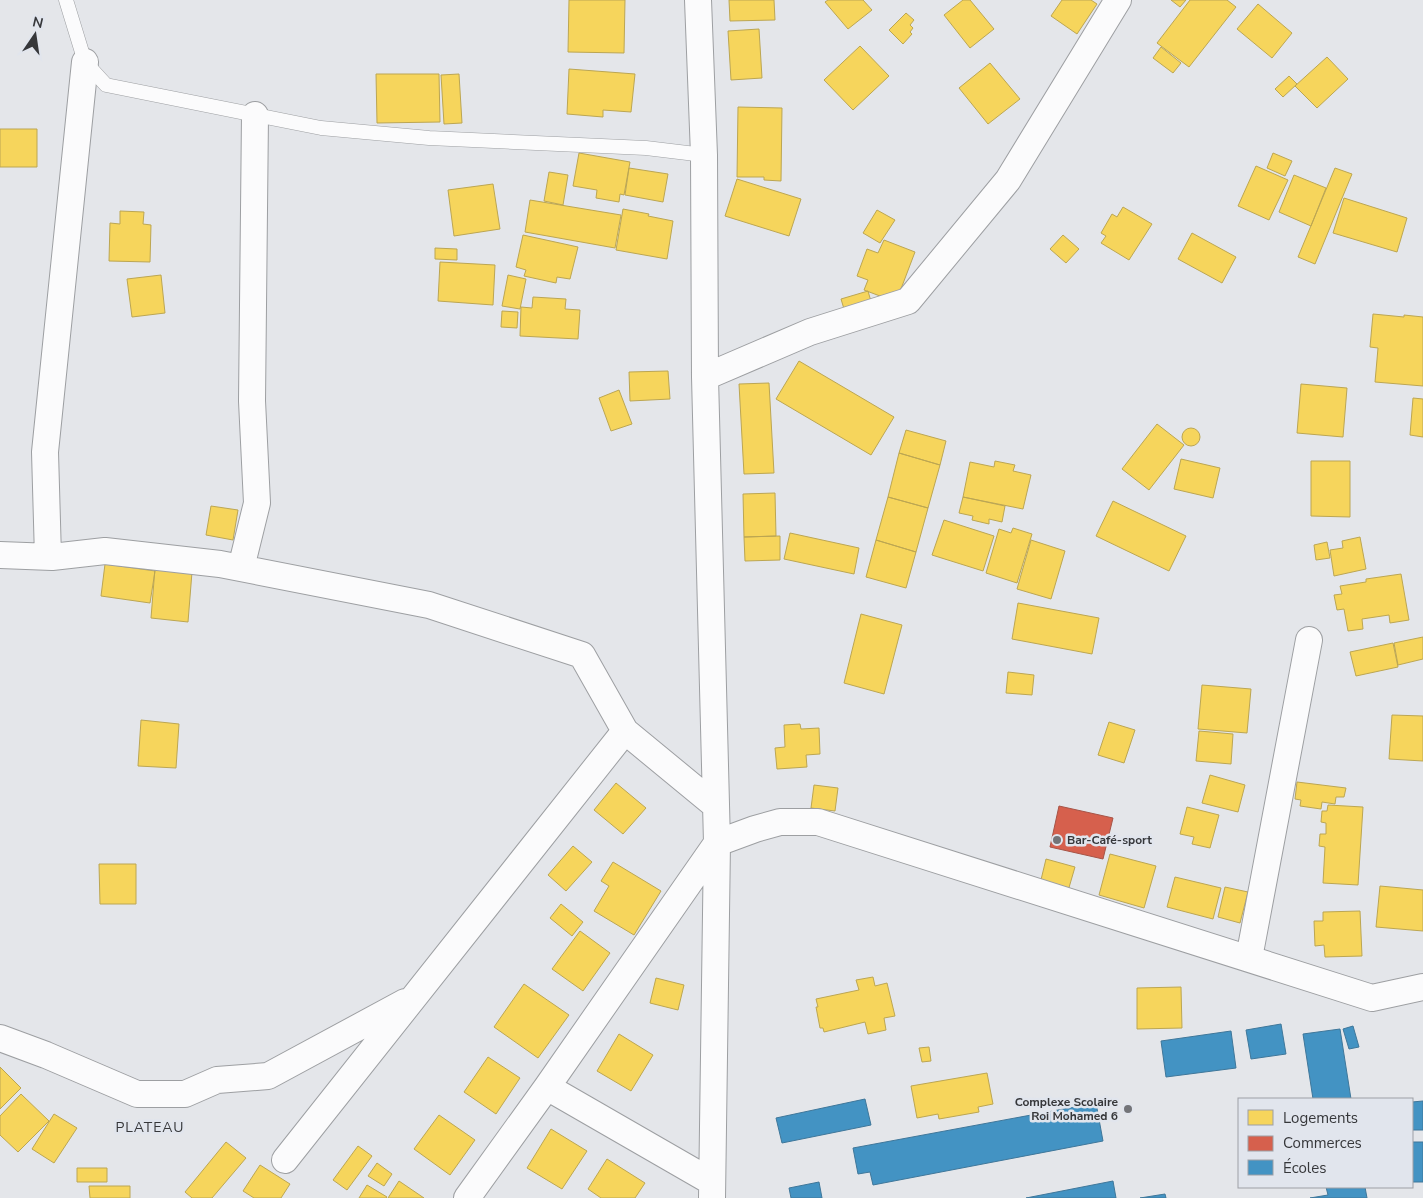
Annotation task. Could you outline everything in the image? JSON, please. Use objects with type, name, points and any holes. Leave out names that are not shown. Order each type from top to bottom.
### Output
[{"type":"street","points":[[698,0],[704,155],[705,377],[717,843],[712,1190]]},
{"type":"street","points":[[705,377],[810,332],[908,301],[1008,180],[1118,0]]},
{"type":"street","points":[[48,557],[45,452],[85,62]]},
{"type":"street","points":[[241,568],[257,503],[252,401],[255,114]]},
{"type":"street","points":[[0,556],[48,557],[105,552],[220,564],[429,605],[582,655],[625,731],[716,806]]},
{"type":"street","points":[[1249,958],[1309,640]]},
{"type":"street","points":[[285,1160],[625,731]]},
{"type":"street","points":[[467,1198],[717,843],[780,822],[818,822],[1372,998],[1423,987]]},
{"type":"street","points":[[0,1038],[46,1054],[137,1094],[185,1094],[217,1080],[268,1076],[415,997]]},
{"type":"street","points":[[547,1087],[712,1190]]},
{"type":"lane","points":[[66,0],[85,62],[106,85],[321,128],[420,137],[646,148],[704,155]]},
{"type":"building: Logements","points":[[569,0],[625,0],[624,53],[568,52]]},
{"type":"building: Logements","points":[[729,0],[774,0],[775,20],[730,21]]},
{"type":"building: Logements","points":[[828,0],[863,0],[872,10],[848,29],[825,2]]},
{"type":"building: Logements","points":[[963,0],[970,0],[994,29],[970,48],[944,15]]},
{"type":"building: Logements","points":[[1062,0],[1091,0],[1097,4],[1077,34],[1051,16]]},
{"type":"building: Logements","points":[[1171,0],[1186,0],[1180,7]]},
{"type":"building: Logements","points":[[1190,0],[1227,0],[1236,7],[1189,67],[1157,43]]},
{"type":"building: Logements","points":[[1258,4],[1292,33],[1272,58],[1237,29]]},
{"type":"building: Logements","points":[[906,13],[914,20],[910,25],[913,28],[910,32],[912,34],[903,44],[889,30]]},
{"type":"building: Logements","points":[[759,29],[762,78],[731,80],[728,31]]},
{"type":"building: Logements","points":[[860,46],[889,76],[853,110],[824,80]]},
{"type":"building: Logements","points":[[1161,47],[1181,63],[1173,73],[1153,58]]},
{"type":"building: Logements","points":[[1327,57],[1348,79],[1317,108],[1295,86]]},
{"type":"building: Logements","points":[[990,63],[1020,99],[988,124],[959,88]]},
{"type":"building: Logements","points":[[569,69],[635,74],[631,112],[603,110],[603,117],[567,114]]},
{"type":"building: Logements","points":[[376,74],[439,74],[440,122],[377,123]]},
{"type":"building: Logements","points":[[459,74],[462,123],[444,124],[441,75]]},
{"type":"building: Logements","points":[[1289,76],[1297,84],[1283,97],[1275,89]]},
{"type":"building: Logements","points":[[738,107],[782,108],[781,181],[764,180],[764,177],[737,177]]},
{"type":"building: Logements","points":[[0,129],[37,129],[37,167],[0,167]]},
{"type":"building: Logements","points":[[579,153],[630,162],[624,195],[620,194],[619,202],[596,198],[597,190],[573,186]]},
{"type":"building: Logements","points":[[1273,153],[1292,161],[1285,176],[1267,168]]},
{"type":"building: Logements","points":[[1256,166],[1288,180],[1269,220],[1238,206]]},
{"type":"building: Logements","points":[[629,168],[668,174],[663,202],[625,195]]},
{"type":"building: Logements","points":[[1335,168],[1352,174],[1315,264],[1298,257]]},
{"type":"building: Logements","points":[[549,172],[568,175],[563,205],[544,201]]},
{"type":"building: Logements","points":[[1294,175],[1326,188],[1311,226],[1279,212]]},
{"type":"building: Logements","points":[[737,179],[801,199],[789,236],[725,216]]},
{"type":"building: Logements","points":[[493,184],[500,229],[454,236],[448,190]]},
{"type":"building: Logements","points":[[1344,198],[1407,218],[1397,252],[1333,233]]},
{"type":"building: Logements","points":[[530,200],[621,215],[615,248],[525,232]]},
{"type":"building: Logements","points":[[1123,207],[1152,224],[1129,260],[1101,243],[1106,236],[1101,233],[1112,214],[1117,217]]},
{"type":"building: Logements","points":[[623,209],[673,221],[667,259],[616,250]]},
{"type":"building: Logements","points":[[877,210],[895,220],[880,243],[863,233]]},
{"type":"building: Logements","points":[[120,211],[144,212],[143,224],[151,225],[150,262],[109,261],[110,223],[120,224]]},
{"type":"building: Logements","points":[[1192,233],[1236,257],[1222,283],[1178,259]]},
{"type":"building: Logements","points":[[523,235],[578,247],[570,279],[557,277],[556,283],[524,276],[526,270],[516,267]]},
{"type":"building: Logements","points":[[1063,235],[1079,249],[1066,263],[1050,249]]},
{"type":"building: Logements","points":[[884,240],[915,252],[896,302],[864,290],[868,280],[857,276],[867,249],[878,253]]},
{"type":"building: Logements","points":[[435,248],[457,249],[457,260],[435,259]]},
{"type":"building: Logements","points":[[440,262],[495,265],[493,305],[438,301]]},
{"type":"building: Logements","points":[[161,275],[165,313],[132,317],[127,279]]},
{"type":"building: Logements","points":[[508,275],[526,279],[520,309],[502,306]]},
{"type":"building: Logements","points":[[868,291],[874,312],[847,319],[841,299]]},
{"type":"building: Logements","points":[[533,297],[566,299],[565,309],[580,310],[578,339],[520,336],[521,307],[532,308]]},
{"type":"building: Logements","points":[[502,311],[518,312],[517,328],[501,327]]},
{"type":"building: Logements","points":[[1373,314],[1423,317],[1423,386],[1375,382],[1378,348],[1370,347]]},
{"type":"building: Logements","points":[[799,361],[894,417],[871,455],[776,399]]},
{"type":"building: Logements","points":[[668,371],[670,399],[630,401],[629,372]]},
{"type":"building: Logements","points":[[769,383],[774,473],[744,474],[739,384]]},
{"type":"building: Logements","points":[[1301,384],[1347,388],[1343,437],[1297,433]]},
{"type":"building: Logements","points":[[619,390],[632,424],[611,431],[599,398]]},
{"type":"building: Logements","points":[[1413,398],[1423,399],[1423,437],[1410,435]]},
{"type":"building: Logements","points":[[1157,424],[1184,445],[1149,490],[1122,469]]},
{"type":"building: Logements","points":[[1191,428],[1197,431],[1200,437],[1197,443],[1191,446],[1185,443],[1182,437],[1185,431]]},
{"type":"building: Logements","points":[[906,430],[946,441],[940,465],[899,453]]},
{"type":"building: Logements","points":[[899,453],[940,465],[928,508],[888,497]]},
{"type":"building: Logements","points":[[1181,459],[1220,468],[1213,498],[1174,489]]},
{"type":"building: Logements","points":[[995,461],[1015,465],[1013,471],[1031,475],[1023,509],[963,497],[970,462],[994,467]]},
{"type":"building: Logements","points":[[1311,461],[1350,461],[1350,517],[1311,516]]},
{"type":"building: Logements","points":[[775,493],[776,536],[744,537],[743,494]]},
{"type":"building: Logements","points":[[888,497],[928,508],[916,552],[876,540]]},
{"type":"building: Logements","points":[[963,497],[1005,506],[1002,522],[989,519],[989,524],[972,520],[973,516],[959,513]]},
{"type":"building: Logements","points":[[1113,501],[1186,536],[1169,571],[1096,536]]},
{"type":"building: Logements","points":[[211,506],[238,510],[233,540],[206,535]]},
{"type":"building: Logements","points":[[944,520],[994,536],[983,571],[932,555]]},
{"type":"building: Logements","points":[[1013,528],[1032,534],[1017,583],[986,573],[999,529],[1011,533]]},
{"type":"building: Logements","points":[[790,533],[859,548],[854,574],[784,559]]},
{"type":"building: Logements","points":[[780,536],[780,560],[745,561],[744,537]]},
{"type":"building: Logements","points":[[1360,537],[1366,569],[1334,576],[1330,550],[1343,548],[1342,541]]},
{"type":"building: Logements","points":[[876,540],[916,552],[906,588],[866,577]]},
{"type":"building: Logements","points":[[1031,540],[1065,551],[1051,599],[1017,589]]},
{"type":"building: Logements","points":[[1327,542],[1330,558],[1316,560],[1314,545]]},
{"type":"building: Logements","points":[[105,564],[155,571],[150,603],[101,596]]},
{"type":"building: Logements","points":[[155,568],[192,572],[188,622],[151,618]]},
{"type":"building: Logements","points":[[1401,574],[1409,620],[1390,623],[1389,615],[1362,619],[1363,629],[1348,631],[1344,609],[1337,610],[1334,595],[1342,594],[1340,586],[1366,582],[1366,579]]},
{"type":"building: Logements","points":[[1018,603],[1099,618],[1092,654],[1012,639]]},
{"type":"building: Logements","points":[[861,614],[902,625],[884,694],[844,683]]},
{"type":"building: Logements","points":[[1423,637],[1423,659],[1398,665],[1394,643]]},
{"type":"building: Logements","points":[[1393,643],[1398,667],[1356,676],[1350,652]]},
{"type":"building: Logements","points":[[1008,672],[1034,675],[1032,695],[1006,693]]},
{"type":"building: Logements","points":[[1202,685],[1251,689],[1247,733],[1198,729]]},
{"type":"building: Logements","points":[[1392,715],[1423,716],[1423,761],[1389,759]]},
{"type":"building: Logements","points":[[141,720],[179,724],[176,768],[138,766]]},
{"type":"building: Logements","points":[[1109,722],[1135,730],[1124,763],[1098,755]]},
{"type":"building: Logements","points":[[800,724],[801,729],[819,728],[820,754],[806,755],[807,767],[777,769],[775,748],[785,747],[784,725]]},
{"type":"building: Logements","points":[[1199,731],[1233,734],[1231,764],[1196,761]]},
{"type":"building: Logements","points":[[1210,775],[1245,785],[1238,812],[1202,803]]},
{"type":"building: Logements","points":[[1297,782],[1346,788],[1344,797],[1336,797],[1335,804],[1322,802],[1321,809],[1300,806],[1301,800],[1295,799]]},
{"type":"building: Logements","points":[[616,783],[646,808],[623,834],[594,810]]},
{"type":"building: Logements","points":[[814,785],[838,788],[835,811],[811,808]]},
{"type":"building: Logements","points":[[1328,805],[1363,807],[1358,885],[1323,883],[1325,847],[1319,846],[1320,834],[1326,834],[1326,823],[1321,822],[1322,811],[1327,811]]},
{"type":"building: Logements","points":[[1187,807],[1219,815],[1210,848],[1192,844],[1194,837],[1180,834]]},
{"type":"building: Logements","points":[[573,846],[592,862],[566,891],[548,875]]},
{"type":"building: Logements","points":[[1110,854],[1156,866],[1144,908],[1099,895]]},
{"type":"building: Logements","points":[[1046,859],[1075,867],[1068,891],[1040,884]]},
{"type":"building: Logements","points":[[613,862],[661,891],[634,935],[594,911],[609,886],[601,881]]},
{"type":"building: Logements","points":[[99,864],[136,864],[136,904],[100,904]]},
{"type":"building: Logements","points":[[1175,877],[1221,888],[1213,919],[1167,907]]},
{"type":"building: Logements","points":[[1380,886],[1423,890],[1423,931],[1376,927]]},
{"type":"building: Logements","points":[[1225,887],[1248,892],[1240,923],[1218,917]]},
{"type":"building: Logements","points":[[561,904],[583,922],[572,936],[550,918]]},
{"type":"building: Logements","points":[[1360,911],[1362,956],[1325,957],[1324,945],[1315,946],[1314,921],[1323,921],[1323,912]]},
{"type":"building: Logements","points":[[580,931],[610,953],[583,991],[552,969]]},
{"type":"building: Logements","points":[[873,977],[875,986],[887,983],[895,1016],[884,1018],[886,1030],[868,1034],[865,1022],[824,1032],[823,1028],[820,1028],[816,999],[859,990],[856,980]]},
{"type":"building: Logements","points":[[656,978],[684,985],[678,1010],[650,1003]]},
{"type":"building: Logements","points":[[524,984],[569,1015],[538,1058],[494,1027]]},
{"type":"building: Logements","points":[[1181,987],[1182,1028],[1137,1029],[1137,988]]},
{"type":"building: Logements","points":[[619,1034],[653,1055],[631,1091],[597,1071]]},
{"type":"building: Logements","points":[[929,1047],[931,1061],[922,1062],[919,1048]]},
{"type":"building: Logements","points":[[488,1057],[520,1078],[496,1114],[464,1092]]},
{"type":"building: Logements","points":[[0,1067],[21,1088],[0,1109]]},
{"type":"building: Logements","points":[[987,1073],[993,1104],[978,1107],[979,1112],[939,1119],[938,1114],[917,1118],[911,1086]]},
{"type":"building: Logements","points":[[21,1094],[49,1121],[18,1152],[0,1135],[0,1116]]},
{"type":"building: Logements","points":[[54,1114],[77,1128],[54,1163],[32,1149]]},
{"type":"building: Logements","points":[[439,1115],[475,1140],[450,1175],[414,1149]]},
{"type":"building: Logements","points":[[551,1129],[587,1151],[562,1189],[527,1168]]},
{"type":"building: Logements","points":[[226,1142],[246,1158],[212,1198],[192,1198],[185,1192]]},
{"type":"building: Logements","points":[[358,1146],[372,1156],[347,1190],[333,1180]]},
{"type":"building: Logements","points":[[607,1159],[645,1183],[635,1198],[601,1198],[588,1189]]},
{"type":"building: Logements","points":[[377,1163],[392,1174],[384,1186],[368,1176]]},
{"type":"building: Logements","points":[[260,1165],[290,1184],[281,1198],[254,1198],[243,1191]]},
{"type":"building: Logements","points":[[77,1168],[107,1168],[107,1182],[77,1182]]},
{"type":"building: Logements","points":[[399,1181],[424,1198],[388,1198]]},
{"type":"building: Logements","points":[[367,1185],[387,1197],[359,1198]]},
{"type":"building: Logements","points":[[89,1186],[130,1186],[130,1198],[90,1198]]},
{"type":"building: Commerces","points":[[1059,806],[1113,818],[1103,859],[1050,847]]},
{"type":"building: Écoles","points":[[1281,1024],[1286,1054],[1251,1059],[1246,1030]]},
{"type":"building: Écoles","points":[[1353,1026],[1359,1047],[1349,1049],[1343,1029]]},
{"type":"building: Écoles","points":[[1340,1029],[1351,1098],[1313,1098],[1303,1034]]},
{"type":"building: Écoles","points":[[1231,1031],[1236,1068],[1166,1077],[1161,1041]]},
{"type":"building: Écoles","points":[[865,1099],[871,1125],[782,1143],[776,1118]]},
{"type":"building: Écoles","points":[[1423,1101],[1423,1130],[1413,1130],[1413,1102]]},
{"type":"building: Écoles","points":[[1096,1103],[1103,1141],[873,1185],[870,1172],[858,1174],[853,1148]]},
{"type":"building: Écoles","points":[[1413,1142],[1423,1142],[1423,1182],[1413,1182]]},
{"type":"building: Écoles","points":[[1113,1181],[1116,1198],[1026,1198]]},
{"type":"building: Écoles","points":[[819,1182],[822,1198],[791,1198],[789,1188]]},
{"type":"building: Écoles","points":[[1326,1188],[1365,1188],[1367,1198],[1310,1198],[1328,1195]]},
{"type":"building: Écoles","points":[[1165,1194],[1166,1198],[1140,1198]]},
{"type":"place","name":"Bar-Café-sport","points":[[1057,840]]},
{"type":"place","name":"Complexe Scolaire Roi Mohamed 6","points":[[1128,1109]]},
{"type":"district","name":"PLATEAU","points":[[150,1127]]}]
